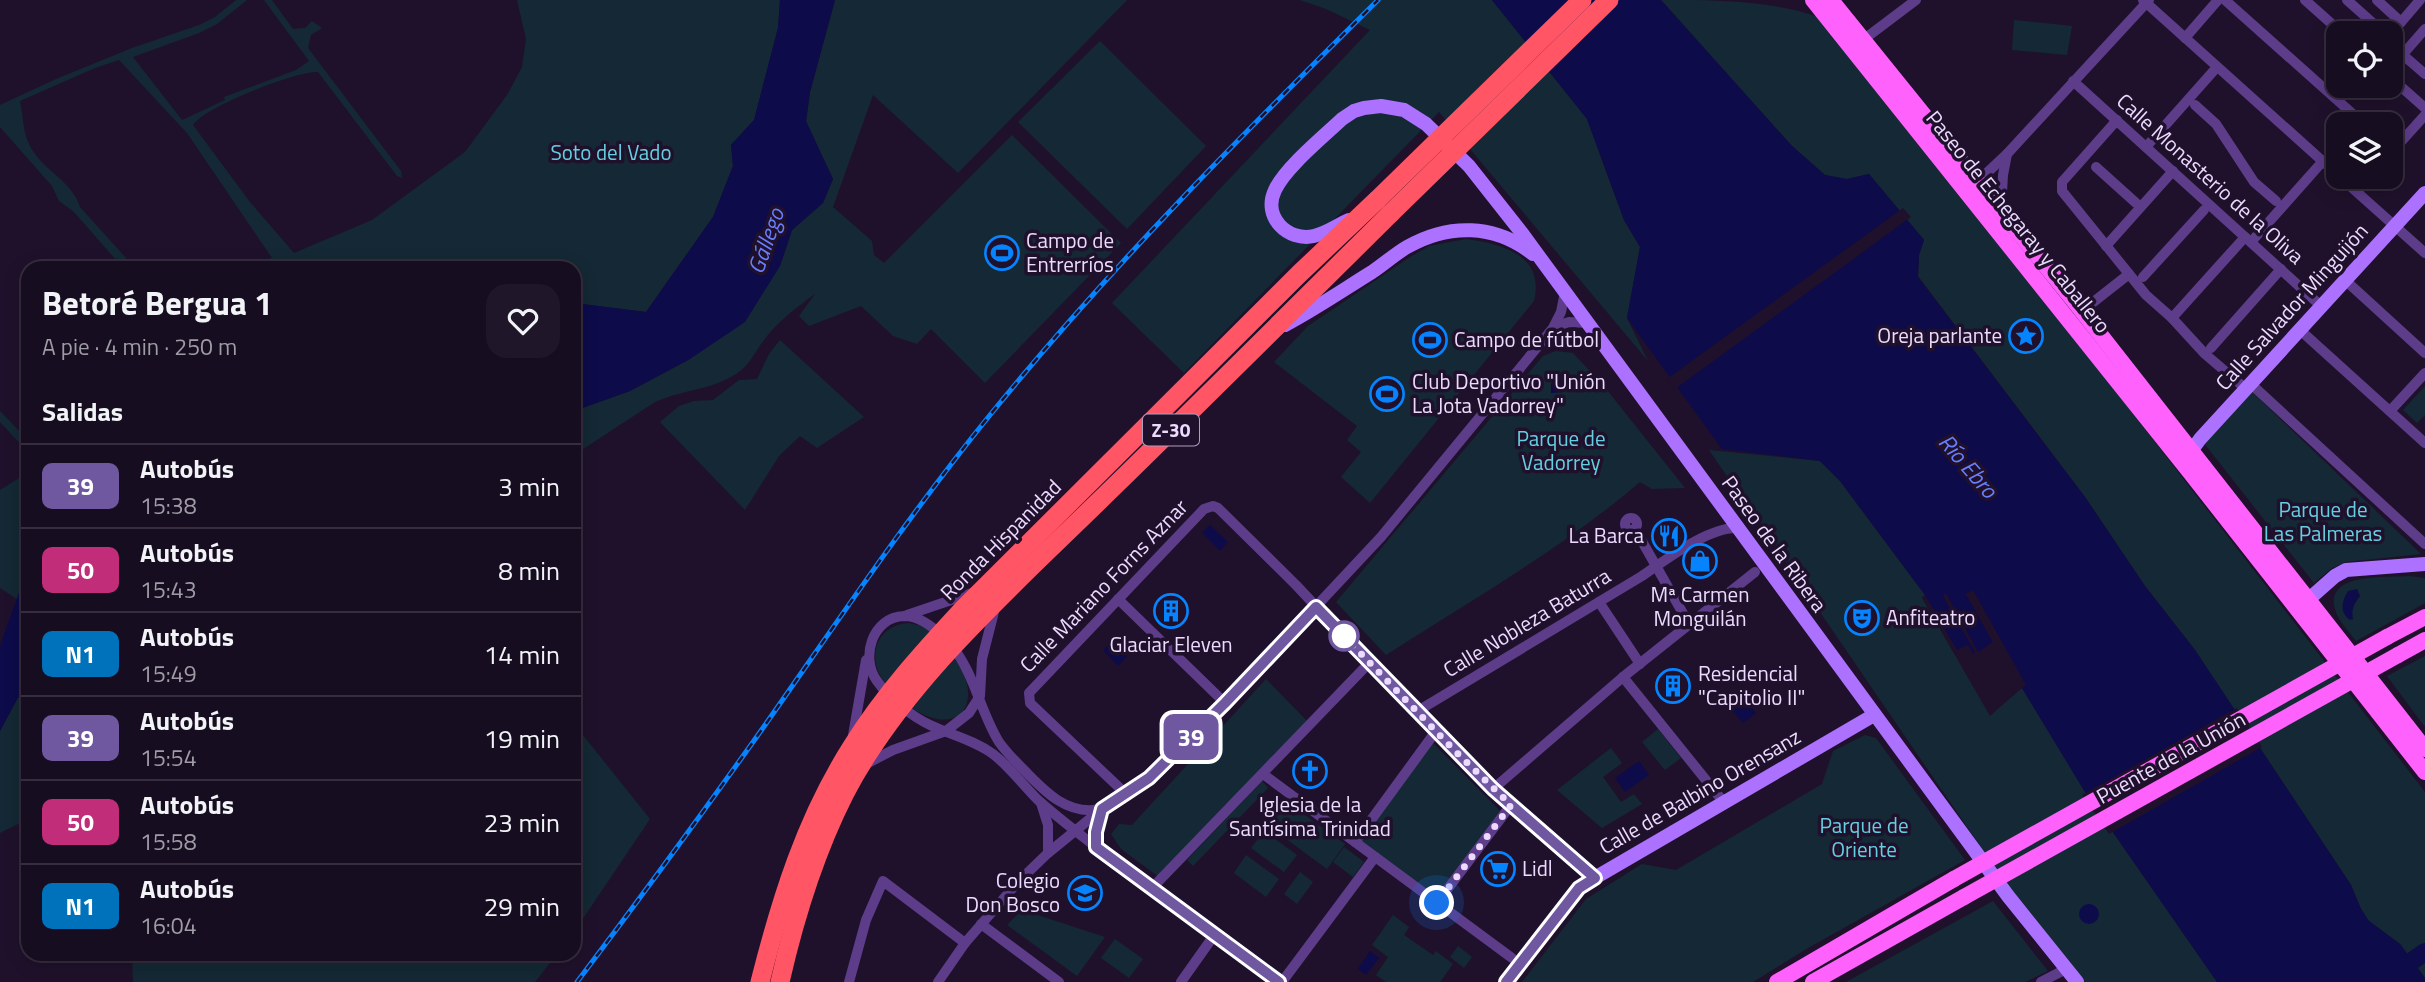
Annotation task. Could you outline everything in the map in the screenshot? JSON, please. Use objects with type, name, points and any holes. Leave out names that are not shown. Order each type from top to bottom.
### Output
[{"type":"highway","name":"Z-30","points":[[1377,209],[1583,0]]},
{"type":"highway","name":"Z-30","points":[[1377,209],[1609,0]]},
{"type":"highway","name":"Ronda Hispanidad","points":[[992,594],[1267,335],[1377,209]]},
{"type":"highway","name":"Ronda Hispanidad","points":[[760,982],[790,872],[816,812],[851,747],[947,641],[1299,274],[1377,209]]},
{"type":"highway","name":"Ronda Hispanidad","points":[[780,982],[794,920],[812,866],[846,792],[896,700]]},
{"type":"main road","name":"Paseo de Echegaray y Caballero","points":[[1812,0],[2189,471],[2425,772]]},
{"type":"main road","name":"Paseo de Echegaray y Caballero","points":[[1831,0],[2082,311],[2419,737],[2425,749]]},
{"type":"main road","name":"Paseo de la Ribera","points":[[1377,209],[1326,232],[1302,237],[1291,234],[1278,225],[1271,203],[1275,190],[1286,176],[1342,119],[1364,108],[1392,106],[1415,116],[1448,144],[1496,199],[1543,261],[1874,715],[2032,928],[2077,982]]},
{"type":"main road","name":"Calle Salvador Minguijón","points":[[2192,450],[2425,192]]},
{"type":"main road","points":[[1267,335],[1322,305],[1405,248],[1439,233],[1480,230],[1498,234],[1512,239],[1543,261]]},
{"type":"main road","points":[[2189,471],[2192,450]]},
{"type":"main road","points":[[2280,587],[2299,598],[2309,599],[2343,571],[2425,564]]},
{"type":"main road","name":"Puente de la Unión","points":[[1777,982],[1954,879],[2425,617]]},
{"type":"main road","name":"Puente de la Unión","points":[[1813,982],[2425,640]]},
{"type":"main road","name":"Calle de Balbino Orensanz","points":[[1506,982],[1579,888],[1874,715]]},
{"type":"main road","points":[[2408,751],[2425,761]]},
{"type":"main road","points":[[1096,847],[1280,982]]},
{"type":"street","points":[[1863,40],[1916,0]]},
{"type":"street","points":[[2185,38],[2218,0]]},
{"type":"street","points":[[2225,0],[2351,112]]},
{"type":"street","points":[[2347,0],[2371,21]]},
{"type":"street","points":[[2377,0],[2400,21]]},
{"type":"street","points":[[2402,21],[2420,0]]},
{"type":"street","points":[[1961,184],[1969,186],[1978,181],[2007,154],[2146,1],[2326,164]]},
{"type":"street","points":[[2313,2],[2331,21]]},
{"type":"street","points":[[2423,36],[2403,54],[2425,74]]},
{"type":"street","points":[[2146,147],[2217,67]]},
{"type":"street","name":"Calle Monasterio de la Oliva","points":[[2073,81],[2321,306]]},
{"type":"street","points":[[2403,89],[2425,108]]},
{"type":"street","points":[[2195,105],[2216,124],[2255,183],[2276,201]]},
{"type":"street","points":[[2403,138],[2425,115]]},
{"type":"street","points":[[2117,120],[2062,182],[2062,191],[2146,295],[2172,318],[2205,354],[2248,386],[2425,544]]},
{"type":"street","points":[[2001,211],[2007,154]]},
{"type":"street","points":[[2172,318],[2323,161]]},
{"type":"street","points":[[2096,167],[2136,203]]},
{"type":"street","points":[[2106,246],[2173,171]]},
{"type":"street","points":[[2355,189],[2425,253]]},
{"type":"street","points":[[2143,277],[2204,210]]},
{"type":"street","points":[[2211,348],[2281,269]]},
{"type":"street","points":[[2082,311],[2129,274]]},
{"type":"street","points":[[2345,280],[2425,353]]},
{"type":"street","points":[[938,982],[965,943],[1018,883],[1048,853],[1102,809],[1144,783],[1225,703],[1381,537],[1553,328],[1561,312],[1565,291]]},
{"type":"street","points":[[1553,328],[1569,322],[1587,323]]},
{"type":"street","points":[[2300,330],[2425,443]]},
{"type":"street","points":[[2390,411],[2425,373]]},
{"type":"street","name":"Calle Mariano Forns Aznar","points":[[1126,794],[1030,703],[1029,693],[1209,506],[1218,508],[1316,607]]},
{"type":"street","points":[[1720,529],[1726,514]]},
{"type":"street","name":"Calle Nobleza Baturra","points":[[1416,712],[1720,529],[1737,528]]},
{"type":"street","points":[[1635,529],[1689,624]]},
{"type":"street","points":[[1493,789],[1623,677],[1755,572]]},
{"type":"street","points":[[851,747],[871,641],[880,629],[892,620],[904,616],[946,603],[992,594],[979,696],[964,718],[946,731],[894,750],[862,766]]},
{"type":"street","points":[[1118,599],[1225,703]]},
{"type":"street","points":[[1599,602],[1640,664]]},
{"type":"street","points":[[1316,607],[1493,789],[1595,878]]},
{"type":"street","points":[[904,616],[922,620],[947,641],[979,696],[993,730],[1007,751],[1044,791],[1058,802],[1091,811],[1102,809]]},
{"type":"street","points":[[868,656],[875,679],[896,700],[930,725],[991,753],[1039,800],[1096,847]]},
{"type":"street","points":[[1152,888],[1369,663]]},
{"type":"street","points":[[1623,677],[1722,800]]},
{"type":"street","points":[[1355,842],[1436,731]]},
{"type":"street","points":[[1263,774],[1512,958]]},
{"type":"street","points":[[1039,800],[1048,825],[1048,853]]},
{"type":"street","points":[[1437,903],[1511,805]]},
{"type":"street","points":[[1096,847],[1096,832],[1102,809]]},
{"type":"street","points":[[1280,982],[1375,857]]},
{"type":"street","points":[[849,982],[866,920],[883,881],[965,943]]},
{"type":"street","points":[[981,924],[1046,977],[1059,982]]},
{"type":"street","points":[[1181,982],[1215,934]]},
{"type":"street","points":[[2041,982],[2066,969]]},
{"type":"green space","name":"Soto del Vado","points":[[236,0],[247,0],[217,24],[199,33],[133,57],[182,120],[225,100],[224,97],[296,70],[309,61],[264,0],[272,0],[293,29],[305,28],[312,21],[322,28],[311,35],[308,48],[401,171],[402,178],[397,176],[318,72],[291,77],[251,91],[201,118],[193,125],[250,202],[294,253],[372,220],[465,152],[507,95],[522,67],[526,39],[517,0],[780,0],[778,28],[754,120],[731,145],[733,166],[713,217],[646,312],[581,304],[581,261],[257,261],[272,258],[187,133],[119,60],[20,101],[25,134],[34,153],[64,182],[80,207],[129,261],[117,261],[74,212],[59,201],[52,186],[0,127],[0,105],[56,79],[215,17]]},
{"type":"green space","points":[[835,0],[1127,0],[958,173],[873,95],[833,207],[872,241],[874,255],[884,263],[1012,135],[1121,243],[985,383],[931,329],[917,344],[893,336],[861,306],[809,326],[799,316],[815,294],[778,324],[736,374],[717,383],[655,402],[581,450],[581,408],[630,391],[690,359],[780,266],[792,230],[823,203],[833,179],[806,122],[810,92]]},
{"type":"green space","points":[[1300,0],[1492,0],[1587,119],[1624,220],[1640,247],[1627,318],[1648,361],[1439,112],[1184,373],[1112,303],[1370,30]]},
{"type":"green space","points":[[1661,0],[1761,4],[1819,17],[2006,249],[2425,792],[2425,978],[2400,944],[2369,921],[2351,885],[2195,650],[2145,586],[2085,497],[1918,276],[1919,255],[1924,240],[1869,174],[1847,179],[1825,175],[1792,146]]},
{"type":"green space","points":[[2014,20],[2072,26],[2067,55],[2012,50]]},
{"type":"green space","points":[[1100,41],[1206,146],[1127,229],[1018,122]]},
{"type":"green space","name":"Club Deportivo \"Unión La Jota Vadorrey\"","points":[[1466,239],[1493,244],[1527,262],[1536,285],[1534,301],[1370,503],[1341,477],[1361,452],[1347,440],[1357,426],[1274,362],[1308,326],[1410,257],[1429,246]]},
{"type":"green space","points":[[780,340],[864,417],[817,448],[800,436],[779,456],[745,510],[660,422],[679,406],[694,401],[713,400],[739,380],[757,379],[769,354]]},
{"type":"green space","name":"Parque de Vadorrey","points":[[1556,351],[1573,353],[1603,385],[1685,488],[1652,489],[1640,482],[1549,551],[1386,655],[1336,602],[1543,356]]},
{"type":"green space","points":[[2425,386],[2425,415],[2417,423],[2403,410]]},
{"type":"green space","name":"Parque de Las Palmeras","points":[[2251,391],[2421,554],[2346,562],[2332,568],[2314,583],[2203,442]]},
{"type":"green space","points":[[0,411],[21,433],[21,444],[0,422]]},
{"type":"green space","points":[[1709,450],[1820,461],[1840,481],[1925,595],[1922,598],[1990,716],[2022,688],[2085,792],[2217,982],[2085,982],[2013,894]]},
{"type":"green space","points":[[21,475],[21,587],[17,599],[0,588],[0,490]]},
{"type":"green space","points":[[2409,576],[2425,578],[2425,603],[2356,641],[2336,613],[2334,597],[2339,589],[2360,579]]},
{"type":"green space","points":[[909,623],[922,626],[932,633],[887,685],[876,665],[877,646],[888,630]]},
{"type":"green space","points":[[2425,656],[2425,727],[2387,676]]},
{"type":"green space","points":[[954,658],[968,688],[963,711],[955,717],[943,720],[929,717],[912,708]]},
{"type":"green space","points":[[1266,679],[1308,722],[1159,877],[1121,849],[1111,834],[1119,824],[1132,825]]},
{"type":"green space","points":[[21,691],[21,822],[0,833],[0,731]]},
{"type":"green space","points":[[1658,729],[1681,758],[1665,770],[1642,742]]},
{"type":"green space","points":[[581,733],[650,819],[581,922]]},
{"type":"green space","name":"Parque de Oriente","points":[[1865,735],[1876,738],[1965,860],[1753,982],[1522,982],[1586,899],[1642,864],[1676,870],[1822,784],[1833,751]]},
{"type":"green space","points":[[1433,743],[1501,812],[1437,897],[1361,841]]},
{"type":"green space","points":[[1611,748],[1622,763],[1603,777],[1621,802],[1634,794],[1642,804],[1602,828],[1557,790]]},
{"type":"green space","points":[[1262,781],[1268,788],[1193,866],[1187,860]]},
{"type":"green space","points":[[1284,800],[1345,844],[1327,869],[1266,824]]},
{"type":"green space","points":[[1264,831],[1297,855],[1284,872],[1251,848]]},
{"type":"green space","points":[[1344,847],[1364,862],[1353,877],[1333,862]]},
{"type":"green space","points":[[1246,855],[1279,879],[1266,897],[1234,873]]},
{"type":"green space","points":[[1300,872],[1313,882],[1297,904],[1284,894]]},
{"type":"green space","points":[[1993,901],[2048,971],[2025,982],[1846,982]]},
{"type":"green space","points":[[1022,910],[1105,937],[1077,976],[1007,925]]},
{"type":"green space","points":[[1393,915],[1409,927],[1404,935],[1433,955],[1436,951],[1453,964],[1440,982],[1386,982],[1376,975],[1388,957],[1372,945]]},
{"type":"green space","points":[[1115,939],[1143,959],[1129,978],[1101,958]]},
{"type":"green space","points":[[1458,946],[1472,957],[1464,968],[1450,957]]},
{"type":"green space","points":[[132,961],[552,961],[535,982],[133,982]]},
{"type":"water","name":"Gállego","points":[[780,0],[835,0],[810,92],[806,121],[833,179],[823,203],[792,230],[780,266],[745,322],[690,359],[630,391],[581,408],[581,304],[646,312],[713,217],[733,166],[731,145],[754,120],[778,28]]},
{"type":"water","name":"Río Ebro","points":[[1492,0],[1661,0],[1792,146],[1825,175],[1847,179],[1869,174],[1924,240],[1919,255],[1918,277],[2085,497],[2145,586],[2195,650],[2351,885],[2369,921],[2400,944],[2425,978],[2425,982],[2217,982],[2085,792],[2022,688],[2025,685],[1973,591],[1966,594],[1993,643],[1978,652],[1946,594],[1975,653],[1973,654],[1967,645],[1957,650],[1925,595],[1840,481],[1820,461],[1722,449],[1627,318],[1640,247],[1624,220],[1587,119]]},
{"type":"water","points":[[1564,373],[1569,375],[1569,385],[1563,392],[1551,393],[1551,384]]},
{"type":"water","points":[[1210,525],[1228,542],[1220,551],[1202,533]]},
{"type":"water","points":[[21,587],[21,691],[0,731],[0,646]]},
{"type":"water","points":[[2357,589],[2360,596],[2352,612],[2353,619],[2350,620],[2344,614],[2343,602],[2348,591]]},
{"type":"water","points":[[1112,641],[1127,656],[1118,666],[1103,650]]},
{"type":"water","points":[[1740,693],[1756,713],[1743,723],[1727,704]]},
{"type":"water","points":[[1639,761],[1649,775],[1625,792],[1615,778]]},
{"type":"water","points":[[2089,904],[2096,907],[2099,914],[2096,921],[2089,924],[2082,921],[2079,914],[2082,907]]},
{"type":"water","points":[[1370,951],[1379,958],[1366,975],[1358,969]]},
{"type":"pier","points":[[1903,208],[1911,217],[1675,389],[1667,379]]},
{"type":"pier","points":[[1973,590],[2026,685],[2019,690],[2021,684],[1971,595],[1997,642],[1973,658],[1966,650],[1954,653],[1922,597],[1925,595],[1957,650],[1968,645],[1973,654],[1975,652],[1943,596],[1946,593],[1978,652],[1993,642],[1966,594]]},
{"type":"pier","points":[[2237,708],[2262,747],[2109,834],[2082,795]]},
{"type":"waterway","points":[[2382,982],[2425,952]]},
{"type":"railway","points":[[577,982],[736,766],[900,533],[990,415],[1130,254],[1378,0]]},
{"type":"bus line","name":"39","points":[[1279,982],[1096,847],[1095,837],[1102,809],[1144,783],[1316,607],[1493,789],[1595,878],[1579,888],[1506,982]]},
{"type":"place","name":"Campo de Entrerríos","points":[[1002,253]]},
{"type":"place","name":"Oreja parlante","points":[[2026,336]]},
{"type":"place","name":"Campo de fútbol","points":[[1430,340]]},
{"type":"place","name":"Club Deportivo \"Unión La Jota Vadorrey\"","points":[[1387,394]]},
{"type":"place","name":"La Barca","points":[[1669,536]]},
{"type":"place","name":"Mª Carmen Monguilán","points":[[1700,561]]},
{"type":"place","name":"Glaciar Eleven","points":[[1171,611]]},
{"type":"place","name":"Anfiteatro","points":[[1862,618]]},
{"type":"place","name":"Residencial \"Capitolio II\"","points":[[1673,686]]},
{"type":"place","name":"Iglesia de la Santísima Trinidad","points":[[1310,771]]},
{"type":"place","name":"Lidl","points":[[1498,869]]},
{"type":"place","name":"Colegio Don Bosco","points":[[1085,893]]},
{"type":"route","points":[[1344,636],[1511,805],[1437,903]]}]
